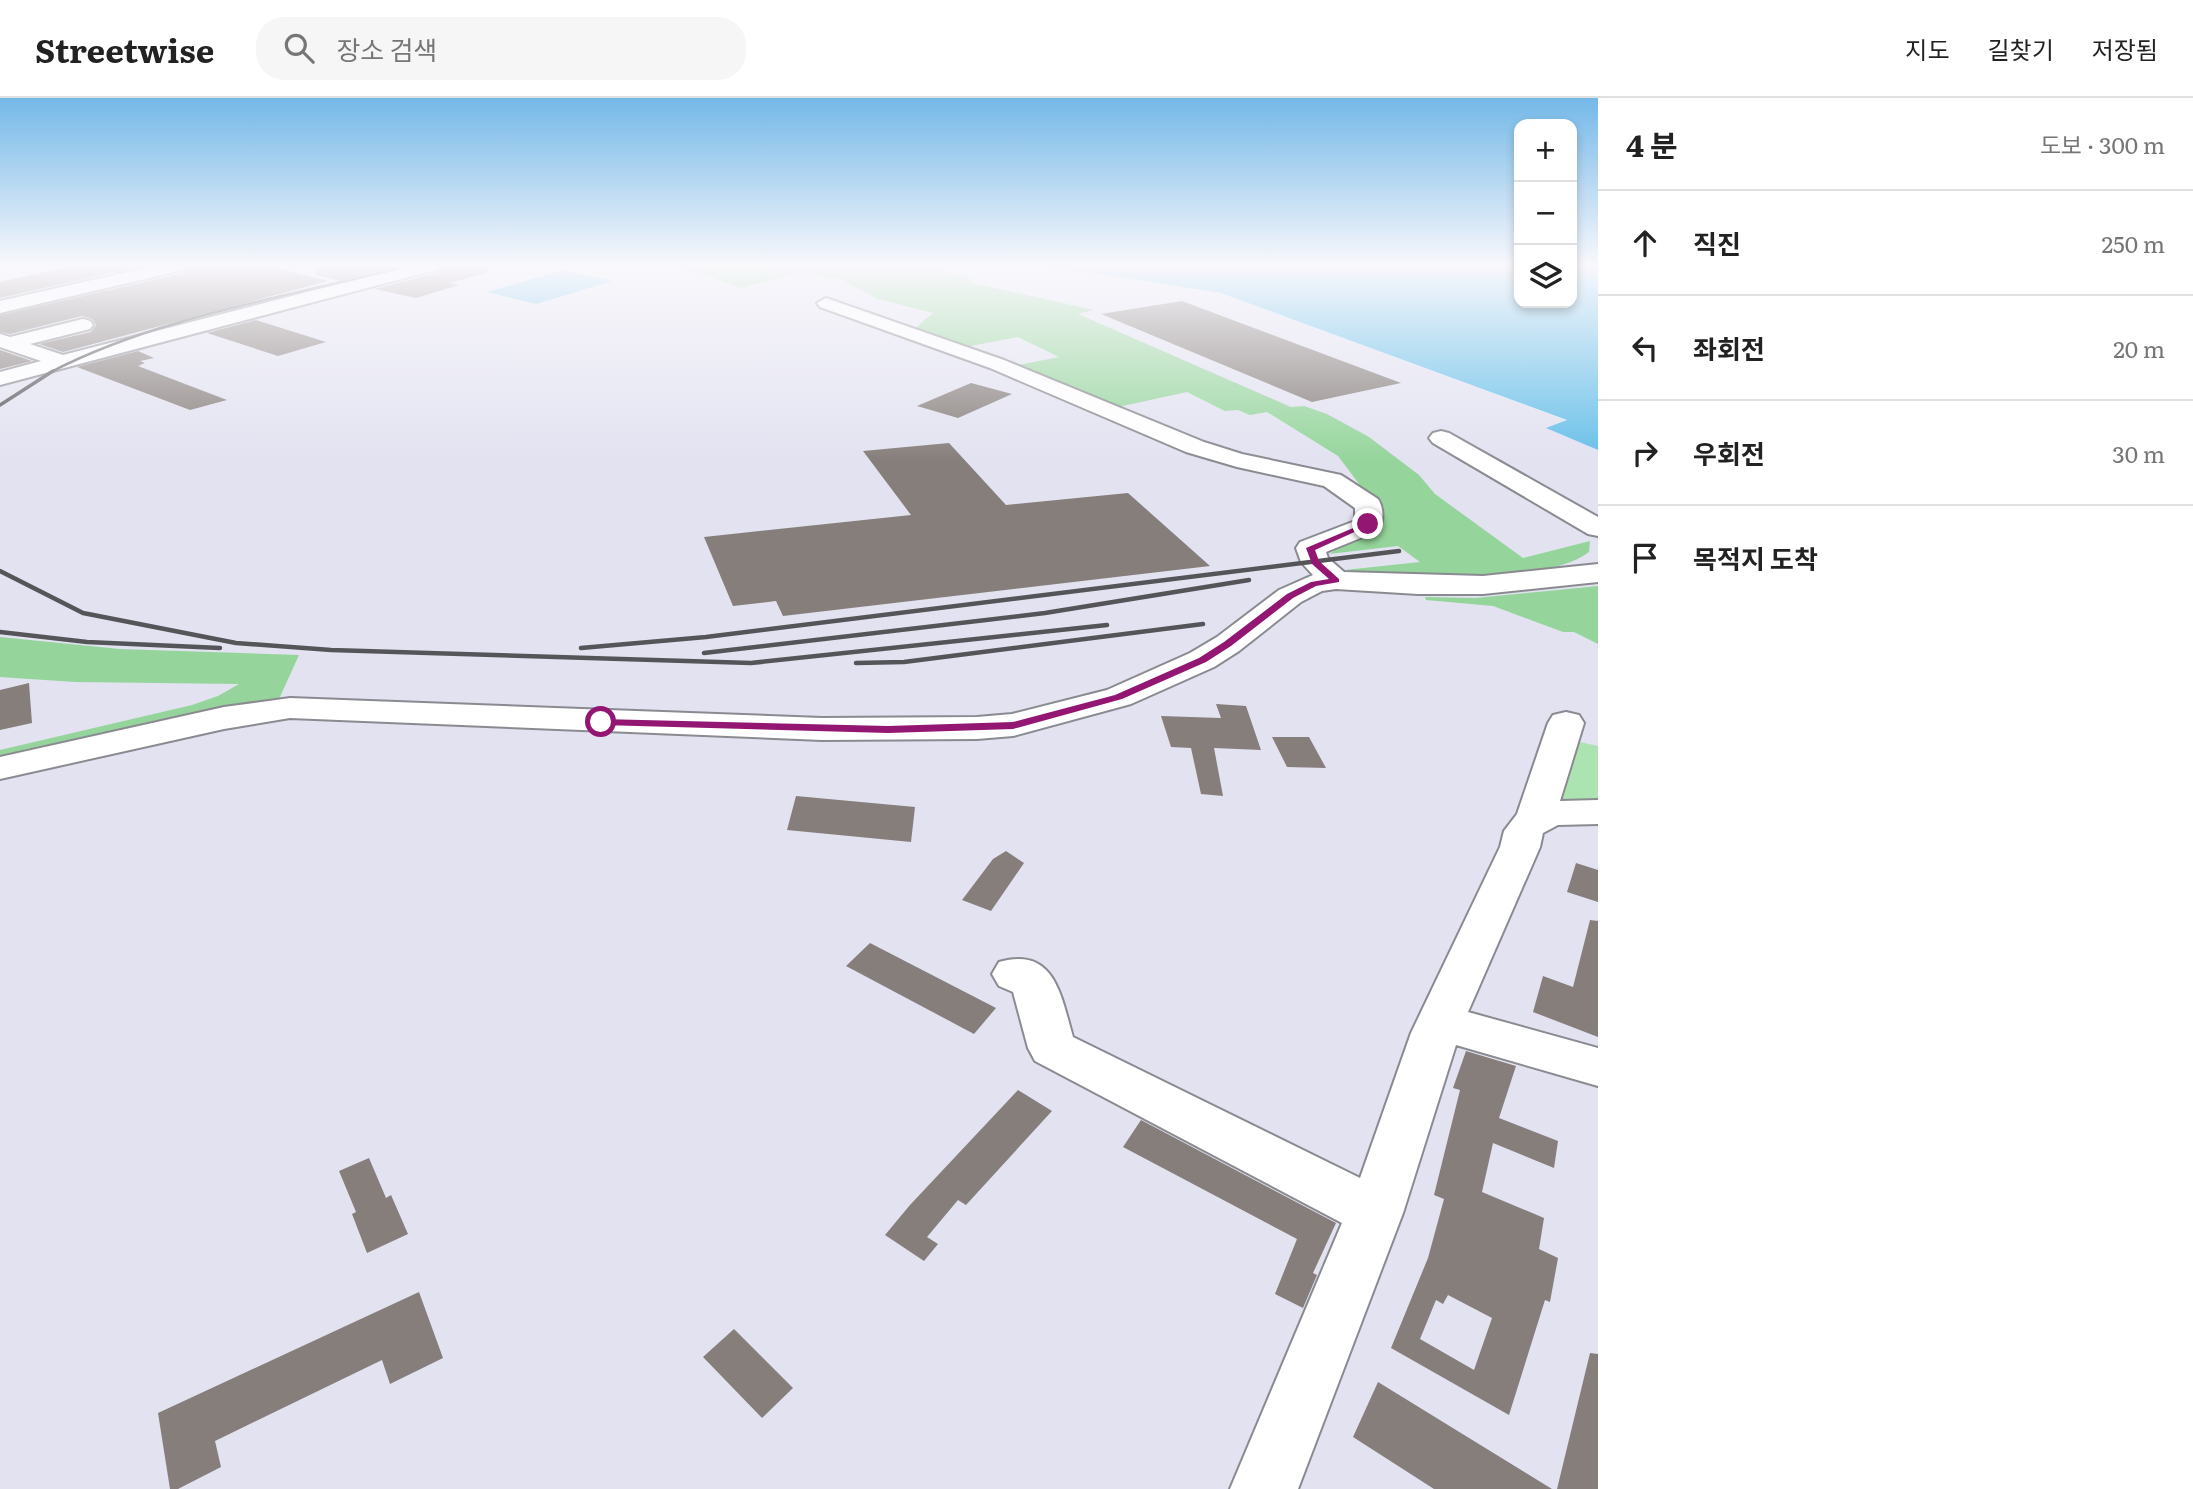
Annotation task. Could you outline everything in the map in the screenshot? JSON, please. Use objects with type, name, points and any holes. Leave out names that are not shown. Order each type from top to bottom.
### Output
[{"type":"street","points":[[5,342],[56,331]]},
{"type":"street","points":[[0,379],[181,331]]},
{"type":"street","points":[[906,331],[997,363],[1195,447],[1237,460],[1332,480],[1369,505],[1368,524],[1310,548],[1315,562],[1336,580]]},
{"type":"street","points":[[5,342],[62,362]]},
{"type":"street","points":[[1441,438],[1598,528]]},
{"type":"street","points":[[0,768],[223,718],[290,708],[822,729],[977,728],[1013,725],[1119,697],[1202,660],[1228,644],[1290,596],[1314,584],[1336,580],[1418,585],[1483,585],[1598,573]]},
{"type":"street","points":[[1264,1489],[1375,1213],[1440,1021],[1520,847],[1524,830],[1535,819],[1566,723]]},
{"type":"street","points":[[1535,819],[1560,813],[1598,812]]},
{"type":"street","points":[[1015,974],[1033,982],[1052,1048],[1375,1213]]},
{"type":"street","points":[[1440,1021],[1598,1068]]},
{"type":"shaded area","points":[[0,331],[1324,331],[1568,421],[1547,428],[1598,450],[1598,1489],[0,1489]]},
{"type":"green space","points":[[915,331],[1117,331],[1291,407],[1304,406],[1327,414],[1369,437],[1419,475],[1435,494],[1523,558],[1590,541],[1589,552],[1569,563],[1508,574],[1436,576],[1345,570],[1420,562],[1398,546],[1329,554],[1346,544],[1378,509],[1338,456],[1267,412],[1250,415],[1238,410],[1225,411],[1187,392],[1118,407],[1013,366],[1059,357],[1018,337],[960,348]]},
{"type":"green space","points":[[1598,586],[1598,644],[1574,632],[1563,632],[1493,606],[1426,600],[1425,597],[1476,598]]},
{"type":"green space","points":[[0,637],[120,649],[299,655],[279,699],[267,704],[0,761],[0,750],[192,705],[218,696],[239,684],[75,682],[0,677]]},
{"type":"green space","points":[[1575,741],[1598,746],[1598,803],[1553,804]]},
{"type":"water","points":[[1324,331],[1598,331],[1598,450],[1546,428],[1567,420]]},
{"type":"building","points":[[0,331],[22,331],[10,334]]},
{"type":"building","points":[[142,331],[63,352],[39,344],[91,332]]},
{"type":"building","points":[[291,331],[326,342],[278,356],[207,333]]},
{"type":"building","points":[[1142,331],[1262,331],[1401,383],[1312,402]]},
{"type":"building","points":[[0,350],[32,361],[0,369]]},
{"type":"building","points":[[138,351],[154,358],[140,361],[145,363],[138,366],[227,400],[190,410],[77,367]]},
{"type":"building","points":[[971,383],[1012,394],[958,418],[917,406]]},
{"type":"building","points":[[949,443],[1006,505],[1128,493],[1210,566],[783,616],[776,601],[733,606],[704,537],[911,515],[863,451]]},
{"type":"building","points":[[29,683],[32,723],[0,730],[0,690]]},
{"type":"building","points":[[1216,704],[1246,706],[1261,750],[1214,748],[1223,796],[1201,794],[1191,748],[1171,747],[1161,716],[1221,718]]},
{"type":"building","points":[[1272,737],[1309,737],[1326,768],[1287,767]]},
{"type":"building","points":[[796,796],[915,807],[911,842],[787,830]]},
{"type":"building","points":[[1006,851],[1024,863],[991,911],[962,900],[993,859]]},
{"type":"building","points":[[1576,863],[1598,870],[1598,902],[1567,892]]},
{"type":"building","points":[[1590,920],[1598,921],[1598,1037],[1533,1012],[1543,976],[1573,987]]},
{"type":"building","points":[[870,943],[996,1008],[974,1034],[846,966]]},
{"type":"building","points":[[1466,1051],[1516,1066],[1499,1118],[1558,1141],[1554,1168],[1493,1143],[1482,1192],[1544,1218],[1539,1249],[1558,1258],[1550,1302],[1545,1300],[1509,1415],[1391,1348],[1428,1258],[1444,1199],[1434,1195],[1460,1090],[1453,1088]],"holes":[[[1448,1295],[1492,1318],[1474,1370],[1420,1339],[1436,1300],[1443,1304]]]},
{"type":"building","points":[[1018,1090],[1052,1111],[966,1205],[958,1200],[927,1237],[938,1244],[924,1261],[885,1235],[910,1205]]},
{"type":"building","points":[[1141,1120],[1336,1223],[1313,1273],[1317,1275],[1303,1308],[1275,1294],[1297,1239],[1123,1147]]},
{"type":"building","points":[[369,1158],[386,1198],[391,1195],[408,1234],[367,1253],[352,1214],[356,1212],[339,1171]]},
{"type":"building","points":[[419,1292],[443,1358],[390,1384],[382,1360],[215,1441],[221,1467],[178,1489],[170,1489],[158,1413]]},
{"type":"building","points":[[734,1329],[793,1388],[762,1418],[703,1357]]},
{"type":"building","points":[[1590,1353],[1598,1354],[1598,1489],[1557,1489]]},
{"type":"building","points":[[1378,1382],[1552,1489],[1434,1489],[1353,1437]]},
{"type":"railway","points":[[52,371],[89,354],[152,331]]},
{"type":"railway","points":[[0,405],[52,371]]},
{"type":"railway","points":[[581,648],[706,637],[1399,551]]},
{"type":"railway","points":[[0,571],[83,613],[236,643],[331,650],[751,663],[1107,625]]},
{"type":"railway","points":[[704,653],[1045,613],[1249,580]]},
{"type":"railway","points":[[856,663],[904,662],[1203,624]]},
{"type":"railway","points":[[0,632],[87,642],[220,648]]},
{"type":"route","points":[[601,722],[888,730],[1013,725],[1119,697],[1202,660],[1228,644],[1290,596],[1314,584],[1336,580],[1315,562],[1310,548],[1368,524]]}]
